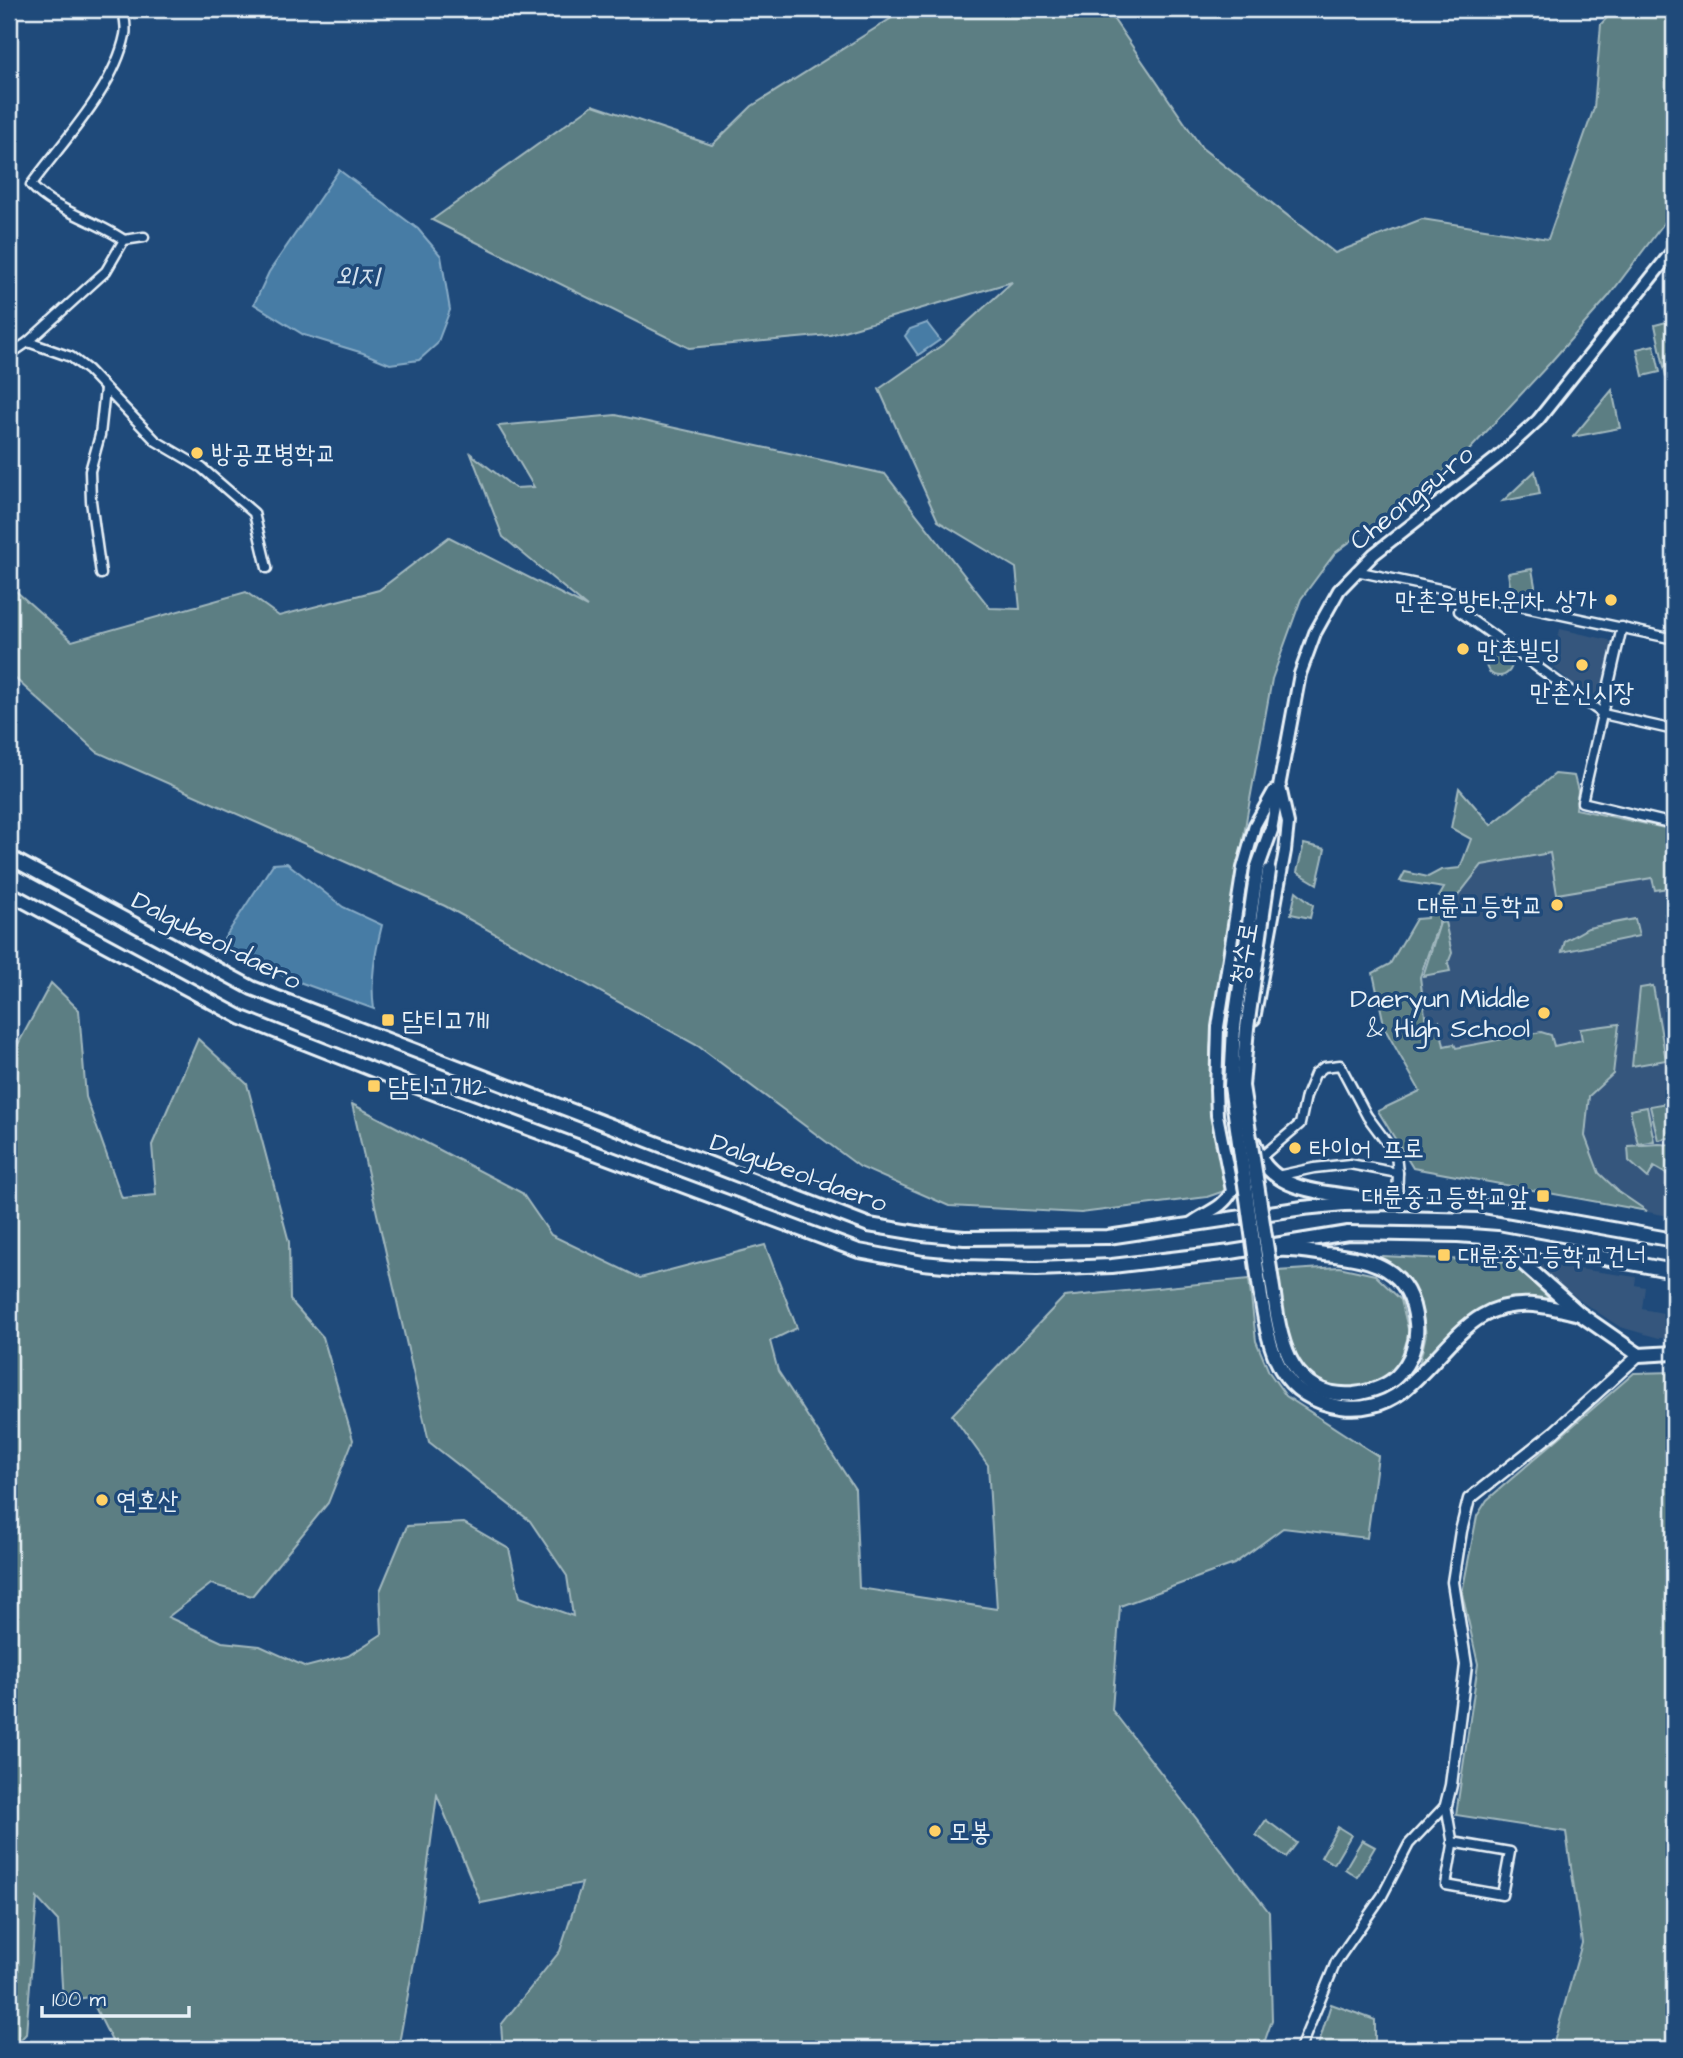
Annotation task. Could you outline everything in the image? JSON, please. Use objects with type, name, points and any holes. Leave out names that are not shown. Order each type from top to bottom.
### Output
[{"type":"main road","name":"Cheongsu-ro","points":[[1271,830],[1300,674],[1325,612],[1339,590],[1374,554],[1498,457],[1538,420],[1674,249]]},
{"type":"main road","name":"청수로","points":[[1188,1226],[1198,1217],[1216,1210],[1232,1191],[1217,1115],[1218,1027],[1243,867],[1255,825],[1279,782]]},
{"type":"main road","name":"청수로","points":[[1252,1133],[1246,1095],[1249,1045],[1288,823],[1279,782]]},
{"type":"main road","points":[[1271,830],[1263,870],[1242,1086],[1267,1296],[1268,1339],[1281,1370],[1300,1392],[1320,1404],[1351,1408],[1378,1404],[1398,1395],[1414,1382],[1458,1336],[1482,1316],[1507,1306],[1526,1304],[1580,1314]]},
{"type":"main road","name":"Dalgubeol-daero","points":[[9,857],[252,988],[869,1225],[923,1234],[988,1239],[1108,1237],[1344,1204],[1478,1205],[1674,1240]]},
{"type":"main road","name":"Dalgubeol-daero","points":[[9,893],[202,999],[242,1018],[404,1082],[859,1251],[923,1263],[1007,1269],[1112,1266],[1231,1252],[1348,1233],[1497,1238],[1674,1271]]},
{"type":"main road","points":[[1252,1133],[1260,1158],[1275,1176],[1307,1190],[1390,1204]]},
{"type":"main road","points":[[1497,1238],[1580,1314],[1639,1355],[1674,1353]]},
{"type":"main road","points":[[1231,1252],[1283,1250],[1356,1256],[1385,1268],[1408,1290],[1414,1307],[1417,1326],[1414,1352],[1396,1377],[1369,1392],[1342,1395],[1319,1388],[1295,1370],[1286,1354],[1267,1296]]},
{"type":"street","points":[[123,9],[126,33],[113,71],[31,185],[42,197],[106,228],[124,240],[144,237]]},
{"type":"street","points":[[9,355],[28,342],[106,271],[124,240]]},
{"type":"street","points":[[28,342],[71,357],[88,370],[156,442],[202,468],[254,513],[267,568]]},
{"type":"street","points":[[101,575],[91,501],[90,471],[100,435],[105,389]]},
{"type":"street","points":[[1356,571],[1674,639]]},
{"type":"street","points":[[1462,593],[1459,611],[1603,714],[1674,730]]},
{"type":"street","points":[[1622,627],[1582,802],[1674,824]]},
{"type":"street","points":[[1260,1158],[1300,1124],[1306,1096],[1315,1074],[1324,1067],[1340,1065],[1367,1116],[1396,1155],[1398,1173],[1390,1204]]},
{"type":"street","points":[[1275,1176],[1350,1164],[1398,1173]]},
{"type":"street","points":[[1452,1842],[1510,1852],[1502,1895],[1446,1885],[1452,1842],[1446,1805],[1451,1785],[1466,1665],[1453,1582],[1469,1499],[1554,1432],[1639,1355]]},
{"type":"street","points":[[1300,2049],[1336,1962],[1382,1896],[1409,1844],[1446,1805]]},
{"type":"shaded area","name":"만촌신시장","points":[[1560,629],[1609,640],[1615,647],[1603,700],[1578,689],[1552,666]]},
{"type":"shaded area","name":"Daeryun Middle & High School","points":[[1575,809],[1674,830],[1674,1217],[1429,1171],[1410,976],[1431,914],[1467,869]]},
{"type":"shaded area","points":[[1543,1264],[1636,1277],[1635,1285],[1645,1287],[1642,1309],[1674,1315],[1674,1338],[1659,1338],[1620,1327],[1582,1302],[1539,1268]]},
{"type":"green space","points":[[906,9],[1063,9],[1112,17],[1202,148],[1335,253],[1422,219],[1548,239],[1594,108],[1601,24],[1615,9],[1674,9],[1674,210],[1608,297],[1461,459],[1335,553],[1301,599],[1272,679],[1210,1048],[1210,1107],[1227,1190],[1207,1197],[1081,1213],[949,1206],[860,1167],[698,1046],[445,906],[97,752],[9,673],[9,585],[72,641],[246,592],[279,616],[379,590],[449,537],[587,607],[503,537],[471,454],[515,488],[534,487],[498,426],[616,415],[885,474],[990,608],[1020,609],[1016,568],[938,521],[879,389],[945,343],[1012,282],[830,335],[689,348],[432,220],[593,105],[712,145],[752,106]]},
{"type":"green space","points":[[1674,320],[1674,374],[1666,376],[1655,325]]},
{"type":"green space","points":[[1654,345],[1660,372],[1643,376],[1637,349]]},
{"type":"green space","points":[[1612,390],[1620,428],[1573,437]]},
{"type":"green space","points":[[1535,471],[1540,494],[1503,501]]},
{"type":"green space","points":[[1532,569],[1535,586],[1533,596],[1511,591],[1508,573]]},
{"type":"green space","points":[[1499,650],[1508,654],[1512,663],[1508,672],[1499,676],[1490,672],[1486,663],[1490,654]]},
{"type":"green space","points":[[1555,774],[1574,776],[1578,791],[1576,809],[1674,830],[1674,887],[1655,890],[1652,878],[1557,894],[1550,853],[1482,865],[1440,919],[1420,977],[1426,1023],[1439,1021],[1444,1046],[1454,1044],[1456,1048],[1541,1032],[1551,1035],[1554,1046],[1582,1040],[1580,1029],[1619,1024],[1613,1074],[1589,1096],[1585,1136],[1599,1173],[1619,1192],[1647,1211],[1413,1168],[1378,1111],[1420,1091],[1385,1029],[1373,973],[1390,964],[1416,919],[1427,918],[1444,888],[1400,881],[1405,872],[1428,877],[1441,870],[1460,868],[1471,839],[1451,828],[1459,788],[1491,825]]},
{"type":"green space","points":[[1304,844],[1325,849],[1317,884],[1297,872]]},
{"type":"green space","points":[[1296,891],[1313,905],[1310,918],[1291,914]]},
{"type":"green space","points":[[1674,913],[1674,955],[1665,914]]},
{"type":"green space","points":[[1635,919],[1639,936],[1562,952],[1565,941],[1588,928]]},
{"type":"green space","points":[[1445,922],[1452,953],[1448,963],[1450,971],[1423,976],[1440,923]]},
{"type":"green space","points":[[51,983],[79,1010],[86,1097],[122,1198],[156,1195],[152,1145],[198,1039],[247,1084],[289,1242],[290,1300],[323,1337],[353,1440],[328,1503],[252,1596],[211,1584],[168,1617],[222,1642],[260,1646],[306,1667],[348,1656],[382,1634],[380,1591],[407,1526],[464,1523],[509,1549],[520,1597],[573,1616],[567,1576],[530,1521],[429,1442],[352,1104],[522,1193],[551,1235],[640,1278],[765,1245],[797,1328],[770,1341],[778,1371],[855,1489],[859,1588],[997,1609],[988,1465],[952,1415],[1064,1297],[1249,1279],[1256,1341],[1269,1372],[1286,1396],[1378,1456],[1367,1538],[1283,1528],[1234,1564],[1120,1606],[1112,1710],[1269,1912],[1272,2020],[1262,2049],[503,2049],[501,2025],[560,1951],[582,1883],[481,1903],[437,1795],[418,1940],[398,2049],[116,2049],[90,1997],[63,2001],[58,1921],[37,1898],[26,2034],[9,2049],[9,1051],[17,1046]]},
{"type":"green space","points":[[1653,986],[1666,1060],[1632,1066],[1640,988]]},
{"type":"green space","points":[[1667,1103],[1674,1137],[1658,1140],[1650,1106]]},
{"type":"green space","points":[[1647,1107],[1654,1141],[1638,1144],[1630,1110]]},
{"type":"green space","points":[[1674,1145],[1674,1194],[1669,1186],[1673,1178],[1654,1167],[1648,1178],[1629,1161],[1628,1146]]},
{"type":"green space","points":[[1382,1256],[1511,1262],[1553,1302],[1520,1297],[1489,1306],[1463,1324],[1418,1370],[1426,1334],[1420,1301],[1404,1273],[1379,1259]]},
{"type":"green space","points":[[1339,1267],[1375,1275],[1401,1300],[1409,1333],[1399,1365],[1373,1385],[1341,1390],[1319,1382],[1300,1364],[1286,1334],[1277,1271]]},
{"type":"green space","points":[[1674,1372],[1674,1443],[1669,1465],[1674,1472],[1674,2049],[1552,2049],[1582,1943],[1566,1832],[1456,1815],[1478,1664],[1462,1593],[1477,1516],[1487,1500],[1634,1373]]},
{"type":"green space","points":[[1266,1820],[1297,1843],[1286,1857],[1256,1835]]},
{"type":"green space","points":[[1338,1827],[1351,1835],[1334,1864],[1321,1857]]},
{"type":"green space","points":[[1362,1840],[1375,1847],[1357,1877],[1345,1869]]},
{"type":"green space","points":[[1331,2004],[1375,2020],[1375,2049],[1317,2049]]},
{"type":"water","name":"외지","points":[[339,170],[418,229],[441,256],[450,310],[437,344],[419,360],[390,364],[304,335],[254,304],[269,272]]},
{"type":"water","points":[[927,323],[940,340],[918,355],[905,336],[910,329]]},
{"type":"water","points":[[287,863],[343,907],[382,925],[374,967],[374,1009],[288,978],[220,945],[273,864]]},
{"type":"place","name":"방공포병학교","points":[[197,453]]},
{"type":"place","name":"만촌우방타운1차 상가","points":[[1611,600]]},
{"type":"place","name":"만촌빌딩","points":[[1463,649]]},
{"type":"place","name":"만촌신시장","points":[[1582,665]]},
{"type":"place","name":"대륜고등학교","points":[[1557,905]]},
{"type":"place","name":"Daeryun Middle & High School","points":[[1544,1013]]},
{"type":"place","name":"담티고개1","points":[[388,1020]]},
{"type":"place","name":"담티고개2","points":[[374,1086]]},
{"type":"place","name":"타이어 프로","points":[[1295,1148]]},
{"type":"place","name":"대륜중고등학교앞","points":[[1543,1196]]},
{"type":"place","name":"대륜중고등학교건너","points":[[1444,1255]]},
{"type":"place","name":"연호산","points":[[102,1500]]},
{"type":"place","name":"모봉","points":[[935,1831]]}]
